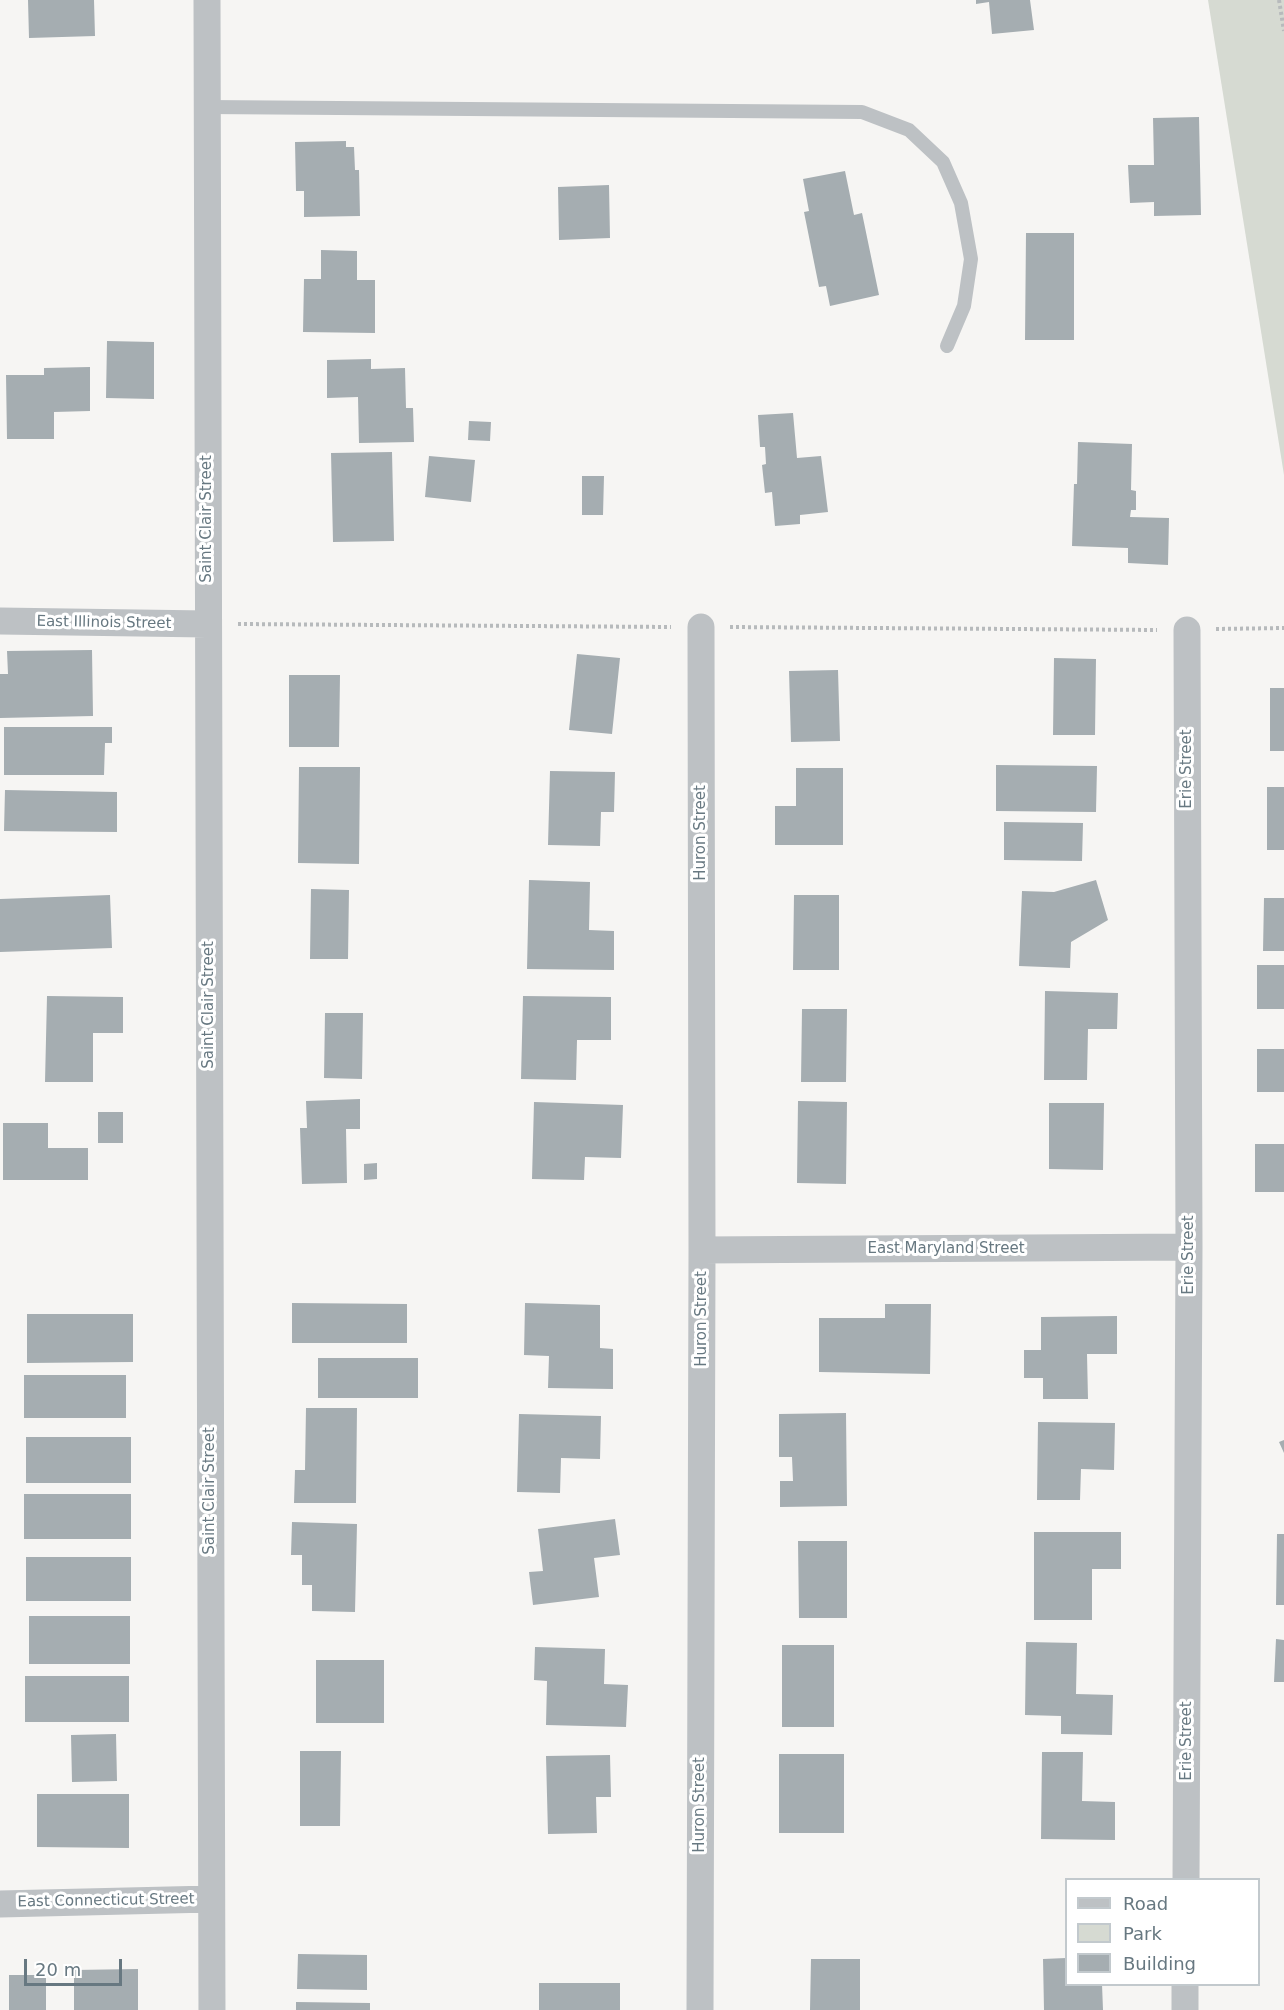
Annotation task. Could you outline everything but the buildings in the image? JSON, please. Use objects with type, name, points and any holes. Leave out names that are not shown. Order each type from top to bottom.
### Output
[{"type":"street","name":"Saint Clair Street","points":[[207,0],[212,2010]]},
{"type":"street","name":"East Illinois Street","points":[[0,621],[207,624]]},
{"type":"street","name":"Huron Street","points":[[700,627],[702,1250],[700,2010]]},
{"type":"street","name":"Erie Street","points":[[1186,1878],[1189,1247],[1187,630]]},
{"type":"street","name":"East Maryland Street","points":[[702,1250],[1189,1247]]},
{"type":"street","name":"East Connecticut Street","points":[[0,1904],[211,1899]]},
{"type":"street","points":[[1185,1986],[1185,2010]]},
{"type":"lane","points":[[207,107],[862,112],[909,130],[943,162],[961,203],[971,258],[964,306],[947,346]]},
{"type":"path","points":[[1279,0],[1284,31]]},
{"type":"path","points":[[207,624],[1187,630],[1284,628]]},
{"type":"green space","points":[[1208,0],[1284,0],[1284,475]]}]
